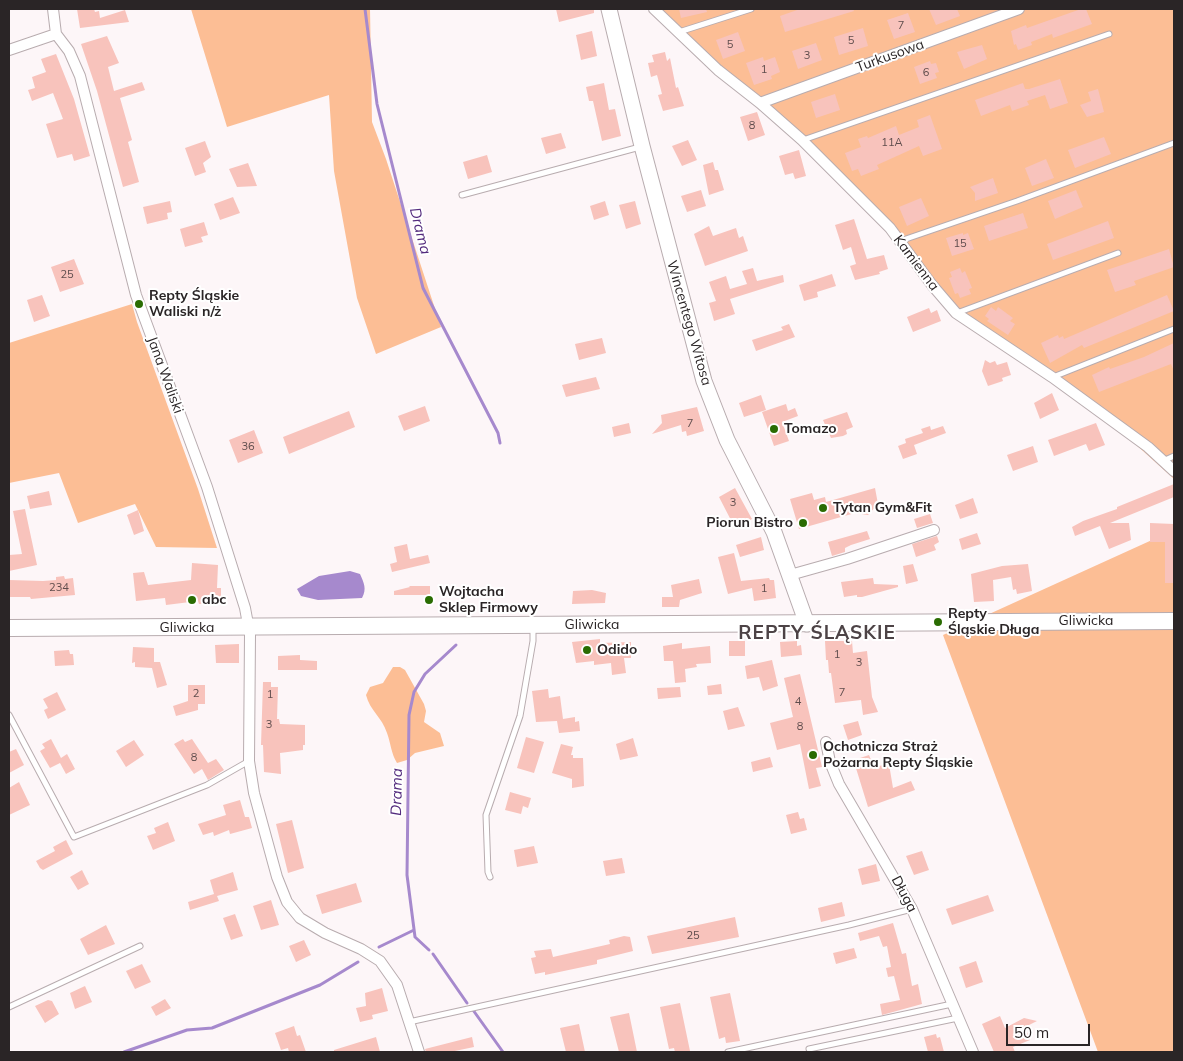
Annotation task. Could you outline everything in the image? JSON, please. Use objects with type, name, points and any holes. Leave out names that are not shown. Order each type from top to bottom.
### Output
[{"type":"main road","name":"Gliwicka","points":[[9,628],[1174,621]]},
{"type":"street","name":"Jana Waliski","points":[[53,9],[56,34],[69,51],[80,76],[136,296],[207,487],[245,608],[248,627],[249,761],[258,811],[276,877],[287,902],[300,918],[361,949],[380,962],[397,985],[419,1052]]},
{"type":"street","name":"Wincentego Witosa","points":[[609,9],[642,146],[704,381],[727,440],[774,532],[807,624]]},
{"type":"street","name":"Kamienna","points":[[654,9],[718,70],[760,103],[802,140],[890,228],[932,285],[956,313],[1052,377],[1148,447],[1174,471]]},
{"type":"street","name":"Turkusowa","points":[[760,103],[1019,9]]},
{"type":"street","points":[[9,50],[56,34]]},
{"type":"street","points":[[790,575],[848,559],[934,530]]},
{"type":"street","name":"Długa","points":[[826,742],[830,762],[839,784],[912,909],[973,1052]]},
{"type":"lane","points":[[678,32],[751,9]]},
{"type":"lane","points":[[802,140],[1109,34]]},
{"type":"lane","points":[[900,241],[1017,202],[1174,143]]},
{"type":"lane","points":[[462,195],[642,146]]},
{"type":"lane","points":[[956,313],[1118,254]]},
{"type":"lane","points":[[1052,377],[1174,328]]},
{"type":"lane","points":[[1163,461],[1174,456]]},
{"type":"lane","points":[[490,877],[486,815],[520,716],[533,641],[533,626]]},
{"type":"lane","points":[[9,715],[74,836],[207,785],[249,761]]},
{"type":"lane","points":[[409,1022],[849,925],[912,909]]},
{"type":"lane","points":[[9,1007],[140,946]]},
{"type":"lane","points":[[728,1052],[952,1004]]},
{"type":"lane","points":[[809,1049],[958,1018]]},
{"type":"shaded area","points":[[191,9],[370,9],[372,122],[441,327],[376,354],[357,298],[334,171],[329,95],[227,127]]},
{"type":"shaded area","points":[[654,9],[1174,9],[1174,479],[1112,423],[964,322],[883,224],[837,175]]},
{"type":"shaded area","points":[[132,304],[217,548],[156,547],[135,504],[78,523],[59,473],[9,483],[9,343]]},
{"type":"shaded area","points":[[1174,530],[1174,1052],[1098,1052],[943,635]]},
{"type":"shaded area","points":[[350,571],[360,574],[364,583],[365,589],[362,598],[318,600],[301,596],[297,589],[319,576]]},
{"type":"shaded area","points":[[393,667],[400,667],[405,670],[424,704],[426,711],[424,722],[440,733],[444,746],[415,753],[407,760],[397,763],[393,756],[385,727],[370,705],[366,695],[370,687],[383,683]]},
{"type":"building","points":[[77,9],[94,9],[95,12],[99,11],[100,18],[125,10],[129,22],[80,28]]},
{"type":"building","points":[[556,9],[594,9],[594,13],[559,22]]},
{"type":"building","points":[[679,9],[706,9],[707,12],[681,18]]},
{"type":"building","points":[[800,9],[853,9],[854,11],[785,32],[780,16]]},
{"type":"building","points":[[929,9],[957,9],[960,16],[936,25]]},
{"type":"building","points":[[1081,9],[1086,9],[1092,24],[1053,38],[1052,34],[1031,42],[1032,45],[1018,50],[1016,44],[1014,45],[1011,31],[1026,25],[1027,28]]},
{"type":"building","points":[[908,13],[915,32],[894,39],[887,20]]},
{"type":"building","points":[[863,28],[868,46],[839,55],[834,37]]},
{"type":"building","points":[[592,31],[597,56],[581,60],[576,35]]},
{"type":"building","points":[[738,32],[745,51],[723,59],[716,40]]},
{"type":"building","points":[[107,36],[119,63],[108,67],[114,91],[142,82],[145,90],[120,98],[132,140],[128,142],[139,182],[123,187],[97,91],[81,44]]},
{"type":"building","points":[[816,43],[822,60],[798,69],[792,51]]},
{"type":"building","points":[[982,45],[987,59],[964,69],[957,52]]},
{"type":"building","points":[[665,52],[667,61],[670,58],[676,88],[678,87],[684,106],[663,111],[658,95],[662,94],[657,75],[651,77],[648,63],[654,62],[652,55]]},
{"type":"building","points":[[56,54],[74,99],[90,156],[74,161],[72,154],[57,158],[46,124],[63,119],[53,93],[32,101],[28,90],[35,88],[32,77],[46,72],[41,59]]},
{"type":"building","points":[[763,57],[764,61],[775,57],[780,72],[771,76],[772,79],[754,85],[746,63]]},
{"type":"building","points":[[930,61],[931,64],[936,63],[939,72],[935,73],[937,78],[920,84],[914,67]]},
{"type":"building","points":[[1060,79],[1068,103],[1050,109],[1045,95],[1027,101],[1029,105],[1012,111],[1010,105],[981,116],[975,100],[1023,83],[1025,89],[1029,89]]},
{"type":"building","points":[[604,83],[609,110],[615,109],[621,136],[602,141],[593,101],[589,101],[586,87]]},
{"type":"building","points":[[1098,89],[1104,112],[1087,117],[1080,105],[1091,101],[1088,92]]},
{"type":"building","points":[[835,94],[840,110],[816,118],[811,102]]},
{"type":"building","points":[[757,112],[765,135],[748,141],[740,117]]},
{"type":"building","points":[[930,115],[942,149],[923,156],[919,146],[877,165],[879,169],[861,176],[858,169],[852,171],[845,153],[861,147],[858,139],[867,136],[868,138],[896,126],[899,135],[919,127],[917,120]]},
{"type":"building","points":[[561,133],[566,148],[546,154],[541,138]]},
{"type":"building","points":[[1104,137],[1111,154],[1075,168],[1068,150]]},
{"type":"building","points":[[688,140],[697,160],[682,166],[672,146]]},
{"type":"building","points":[[205,141],[211,157],[203,163],[206,172],[195,176],[185,148]]},
{"type":"building","points":[[799,150],[806,176],[795,179],[793,173],[785,175],[779,156]]},
{"type":"building","points":[[487,155],[492,172],[468,179],[463,162]]},
{"type":"building","points":[[1046,159],[1054,178],[1032,186],[1025,168]]},
{"type":"building","points":[[713,162],[715,170],[718,170],[724,190],[709,195],[703,165]]},
{"type":"building","points":[[248,163],[257,186],[237,187],[229,169]]},
{"type":"building","points":[[993,178],[998,193],[975,201],[975,193],[970,187]]},
{"type":"building","points":[[701,190],[706,206],[687,212],[681,196]]},
{"type":"building","points":[[1076,190],[1083,207],[1055,219],[1048,201]]},
{"type":"building","points":[[233,197],[240,213],[220,220],[214,204]]},
{"type":"building","points":[[921,198],[929,216],[907,226],[899,207]]},
{"type":"building","points":[[170,201],[172,212],[167,213],[168,219],[147,224],[143,207]]},
{"type":"building","points":[[605,201],[609,215],[594,220],[590,206]]},
{"type":"building","points":[[635,201],[641,224],[626,229],[619,205]]},
{"type":"building","points":[[1023,213],[1028,228],[989,241],[984,226]]},
{"type":"building","points":[[854,219],[867,259],[884,255],[888,269],[879,272],[880,274],[855,280],[850,266],[856,264],[851,247],[843,250],[835,225]]},
{"type":"building","points":[[1108,221],[1114,238],[1053,260],[1047,244]]},
{"type":"building","points":[[204,222],[208,235],[201,237],[203,242],[185,247],[180,229]]},
{"type":"building","points":[[709,226],[713,236],[736,228],[739,238],[743,236],[748,251],[705,266],[694,234]]},
{"type":"building","points":[[963,233],[963,235],[968,233],[974,249],[952,256],[946,238]]},
{"type":"building","points":[[1169,249],[1174,267],[1134,281],[1136,285],[1115,292],[1107,270]]},
{"type":"building","points":[[74,259],[84,284],[60,292],[51,267]]},
{"type":"building","points":[[753,268],[757,281],[783,275],[784,282],[730,299],[735,314],[714,321],[709,303],[716,301],[709,282],[726,276],[730,289],[747,284],[742,271]]},
{"type":"building","points":[[960,268],[962,273],[965,271],[972,288],[969,289],[971,294],[960,298],[958,293],[955,294],[949,278],[952,277],[950,272]]},
{"type":"building","points":[[832,274],[836,286],[817,292],[818,297],[804,301],[799,285]]},
{"type":"building","points":[[42,295],[50,316],[34,322],[27,300]]},
{"type":"building","points":[[1167,295],[1174,311],[1084,348],[1082,345],[1050,363],[1041,343],[1058,335],[1059,338],[1063,336],[1064,339]]},
{"type":"building","points":[[991,307],[996,311],[998,307],[1013,318],[1010,321],[1015,324],[1008,335],[987,321],[989,319],[985,316]]},
{"type":"building","points":[[929,308],[931,313],[937,310],[941,321],[913,332],[907,317]]},
{"type":"building","points":[[789,324],[795,337],[756,351],[752,340],[783,330],[781,327]]},
{"type":"building","points":[[602,338],[606,353],[579,360],[575,344]]},
{"type":"building","points":[[1174,343],[1174,371],[1171,364],[1099,392],[1092,375],[1109,367],[1110,369],[1144,357]]},
{"type":"building","points":[[985,360],[990,363],[995,361],[997,365],[1007,362],[1011,375],[1002,378],[1003,381],[988,386],[982,371]]},
{"type":"building","points":[[596,377],[600,389],[566,397],[562,385]]},
{"type":"building","points":[[1052,393],[1059,410],[1040,419],[1034,403]]},
{"type":"building","points":[[761,395],[766,410],[744,417],[739,403]]},
{"type":"building","points":[[786,404],[788,411],[795,408],[798,416],[782,422],[789,441],[774,446],[762,412]]},
{"type":"building","points":[[425,406],[430,421],[404,431],[398,416]]},
{"type":"building","points":[[697,407],[704,431],[687,436],[686,431],[682,432],[681,425],[652,434],[662,423],[661,415]]},
{"type":"building","points":[[349,411],[355,427],[289,454],[283,437]]},
{"type":"building","points":[[847,412],[853,427],[846,430],[847,434],[843,436],[831,438],[823,420]]},
{"type":"building","points":[[629,423],[631,433],[614,437],[612,427]]},
{"type":"building","points":[[1096,423],[1105,445],[1089,451],[1086,444],[1054,456],[1048,440]]},
{"type":"building","points":[[930,426],[931,430],[943,426],[946,433],[914,445],[917,454],[903,459],[898,446],[906,443],[905,439],[923,433],[921,429]]},
{"type":"building","points":[[254,430],[263,453],[238,463],[229,440]]},
{"type":"building","points":[[1033,446],[1038,462],[1013,471],[1007,455]]},
{"type":"building","points":[[1174,484],[1174,497],[1110,523],[1129,523],[1131,540],[1109,549],[1100,526],[1075,536],[1072,527],[1083,521],[1117,509],[1117,507]]},
{"type":"building","points":[[735,488],[752,519],[735,528],[719,497]]},
{"type":"building","points":[[875,488],[878,504],[868,515],[855,513],[799,529],[790,499],[812,493],[814,500],[825,497],[826,502]]},
{"type":"building","points":[[49,491],[52,505],[30,509],[27,496]]},
{"type":"building","points":[[973,498],[978,513],[960,519],[955,505]]},
{"type":"building","points":[[25,509],[37,565],[9,571],[9,555],[22,554],[13,511]]},
{"type":"building","points":[[138,510],[144,531],[134,535],[127,515]]},
{"type":"building","points":[[930,514],[933,523],[917,528],[914,519]]},
{"type":"building","points":[[1150,523],[1174,524],[1174,583],[1165,583],[1165,542],[1150,542]]},
{"type":"building","points":[[867,531],[870,539],[851,545],[845,548],[845,552],[832,556],[828,542]]},
{"type":"building","points":[[977,533],[981,544],[962,550],[959,539]]},
{"type":"building","points":[[937,536],[939,542],[934,545],[936,550],[916,557],[912,544]]},
{"type":"building","points":[[761,537],[764,550],[740,557],[736,545]]},
{"type":"building","points":[[407,544],[410,559],[428,555],[430,563],[392,572],[390,564],[397,562],[394,547]]},
{"type":"building","points":[[734,553],[741,581],[769,578],[774,580],[776,598],[754,601],[752,588],[728,594],[718,557]]},
{"type":"building","points":[[192,563],[218,565],[217,588],[221,588],[221,603],[199,604],[198,601],[166,605],[165,598],[136,601],[133,573],[144,572],[148,585],[191,580]]},
{"type":"building","points":[[913,564],[918,581],[906,584],[903,566]]},
{"type":"building","points":[[1028,564],[1032,591],[1017,594],[1016,589],[1013,590],[1011,577],[993,580],[994,601],[974,602],[971,574],[1002,566]]},
{"type":"building","points":[[64,576],[65,579],[73,578],[75,595],[31,599],[30,597],[9,597],[9,580],[43,581],[56,580],[56,577]]},
{"type":"building","points":[[873,578],[874,584],[898,585],[898,587],[862,597],[857,597],[857,595],[844,597],[841,582]]},
{"type":"building","points":[[699,579],[702,593],[680,600],[679,607],[662,607],[662,597],[673,597],[671,585]]},
{"type":"building","points":[[409,586],[430,586],[430,595],[394,595],[394,591]]},
{"type":"building","points":[[592,590],[606,593],[605,603],[572,604],[573,591]]},
{"type":"building","points":[[600,639],[600,643],[631,642],[631,658],[624,658],[626,673],[612,675],[611,663],[594,665],[594,661],[576,663],[572,642]]},
{"type":"building","points":[[729,641],[745,641],[745,656],[729,656]]},
{"type":"building","points":[[797,641],[797,646],[801,645],[802,655],[781,657],[780,642]]},
{"type":"building","points":[[825,641],[852,641],[853,653],[867,651],[872,697],[878,712],[863,715],[861,700],[835,703],[831,673],[829,673],[828,660],[826,660]]},
{"type":"building","points":[[682,643],[682,649],[710,646],[711,663],[696,664],[697,667],[685,669],[686,682],[675,683],[673,661],[664,661],[663,646]]},
{"type":"building","points":[[239,644],[239,663],[216,663],[215,645]]},
{"type":"building","points":[[133,647],[154,648],[154,662],[160,662],[167,685],[157,688],[152,668],[135,667],[135,662],[132,663]]},
{"type":"building","points":[[69,650],[70,654],[73,654],[74,665],[55,666],[54,651]]},
{"type":"building","points":[[300,655],[300,660],[317,661],[317,670],[278,670],[278,656]]},
{"type":"building","points":[[772,660],[778,686],[763,691],[759,677],[747,679],[745,666]]},
{"type":"building","points":[[800,674],[822,767],[816,768],[821,786],[809,789],[800,744],[777,750],[770,723],[793,717],[784,678]]},
{"type":"building","points":[[263,682],[271,682],[271,687],[278,687],[277,719],[279,719],[280,724],[305,725],[305,745],[303,745],[303,750],[280,753],[281,774],[264,772],[263,745],[261,745]]},
{"type":"building","points":[[721,684],[722,694],[708,695],[707,686]]},
{"type":"building","points":[[188,685],[205,685],[205,704],[198,704],[198,710],[176,716],[173,706],[188,701]]},
{"type":"building","points":[[680,687],[681,697],[658,699],[657,688]]},
{"type":"building","points":[[548,689],[549,698],[560,696],[563,719],[575,717],[575,722],[579,721],[580,731],[559,733],[557,721],[536,722],[532,691]]},
{"type":"building","points":[[57,692],[66,710],[48,719],[44,710],[48,708],[43,699]]},
{"type":"building","points":[[738,707],[745,726],[728,730],[723,711]]},
{"type":"building","points":[[858,721],[862,735],[848,740],[843,725]]},
{"type":"building","points":[[526,737],[544,742],[534,773],[517,768]]},
{"type":"building","points":[[633,738],[638,756],[620,760],[616,744]]},
{"type":"building","points":[[51,739],[61,758],[67,754],[75,769],[66,774],[60,763],[50,768],[40,751],[45,748],[42,744]]},
{"type":"building","points":[[183,739],[185,742],[192,739],[208,763],[216,759],[224,770],[208,780],[202,769],[194,774],[174,744]]},
{"type":"building","points":[[134,740],[144,755],[126,767],[116,751]]},
{"type":"building","points":[[561,744],[573,747],[571,755],[573,755],[573,758],[583,758],[584,786],[572,788],[572,779],[552,773]]},
{"type":"building","points":[[16,749],[24,765],[9,773],[9,752]]},
{"type":"building","points":[[869,755],[874,767],[889,764],[893,788],[911,781],[915,790],[868,807],[855,765],[861,762],[860,758]]},
{"type":"building","points":[[770,757],[773,767],[753,772],[751,762]]},
{"type":"building","points":[[19,782],[30,805],[9,815],[9,788]]},
{"type":"building","points":[[510,792],[531,798],[528,808],[523,806],[521,814],[505,810]]},
{"type":"building","points":[[240,800],[245,817],[249,817],[252,828],[230,834],[229,830],[214,836],[213,832],[203,835],[198,824],[226,815],[223,805]]},
{"type":"building","points":[[798,812],[800,819],[804,818],[807,830],[791,834],[786,815]]},
{"type":"building","points":[[292,820],[304,868],[288,873],[276,824]]},
{"type":"building","points":[[168,822],[175,841],[153,850],[147,836],[156,833],[154,828]]},
{"type":"building","points":[[66,840],[73,854],[43,870],[40,868],[36,861],[55,851],[53,847]]},
{"type":"building","points":[[534,846],[538,863],[517,867],[514,850]]},
{"type":"building","points":[[922,851],[929,870],[914,875],[906,856]]},
{"type":"building","points":[[622,858],[625,873],[606,876],[603,861]]},
{"type":"building","points":[[876,864],[880,881],[862,885],[858,869]]},
{"type":"building","points":[[82,870],[89,884],[78,890],[70,877]]},
{"type":"building","points":[[233,872],[238,890],[217,896],[219,901],[190,910],[188,902],[214,894],[210,880]]},
{"type":"building","points":[[356,883],[362,902],[322,914],[316,895]]},
{"type":"building","points":[[988,895],[994,911],[952,925],[946,909]]},
{"type":"building","points":[[271,900],[279,925],[261,930],[253,906]]},
{"type":"building","points":[[842,902],[845,916],[821,922],[818,908]]},
{"type":"building","points":[[235,914],[243,936],[231,940],[223,918]]},
{"type":"building","points":[[735,917],[739,937],[652,954],[647,936]]},
{"type":"building","points":[[893,923],[902,954],[906,953],[912,986],[918,984],[922,1004],[882,1015],[880,1004],[900,1000],[894,976],[888,977],[886,968],[891,967],[887,946],[883,947],[879,936],[860,941],[858,933]]},
{"type":"building","points":[[106,925],[115,944],[88,955],[80,939]]},
{"type":"building","points":[[624,936],[630,937],[633,951],[597,960],[597,964],[545,975],[545,972],[535,974],[531,958],[536,957],[534,951],[551,949],[553,957],[610,944],[609,940]]},
{"type":"building","points":[[304,940],[311,955],[296,962],[289,946]]},
{"type":"building","points":[[854,948],[857,958],[836,964],[833,953]]},
{"type":"building","points":[[976,961],[983,982],[966,988],[959,967]]},
{"type":"building","points":[[142,964],[151,982],[135,989],[126,971]]},
{"type":"building","points":[[85,986],[92,1002],[75,1009],[70,993]]},
{"type":"building","points":[[382,988],[388,1011],[372,1015],[373,1019],[360,1022],[356,1008],[366,1006],[365,993]]},
{"type":"building","points":[[730,993],[740,1041],[726,1043],[725,1037],[719,1039],[710,997]]},
{"type":"building","points":[[165,999],[171,1008],[156,1016],[151,1007]]},
{"type":"building","points":[[48,1000],[52,1001],[59,1014],[45,1023],[35,1006]]},
{"type":"building","points":[[680,1003],[690,1051],[675,1052],[674,1048],[669,1049],[660,1007]]},
{"type":"building","points":[[629,1013],[637,1052],[619,1052],[610,1017]]},
{"type":"building","points":[[1000,1016],[1005,1028],[1024,1018],[1037,1021],[1025,1027],[1030,1040],[1013,1047],[1015,1052],[994,1052],[982,1024]]},
{"type":"building","points":[[579,1024],[585,1052],[566,1052],[560,1028]]},
{"type":"building","points":[[294,1026],[297,1036],[300,1035],[306,1052],[289,1052],[288,1048],[281,1050],[275,1033]]},
{"type":"building","points":[[936,1034],[937,1038],[940,1037],[944,1052],[928,1052],[924,1037]]},
{"type":"building","points":[[376,1037],[380,1052],[334,1052],[334,1050]]},
{"type":"building","points":[[472,1037],[474,1047],[450,1052],[426,1052],[425,1049]]},
{"type":"waterway","name":"Drama","points":[[365,9],[377,104],[423,288],[498,433],[500,443]]},
{"type":"waterway","name":"Drama","points":[[429,950],[415,937],[407,875],[409,715],[414,692],[425,674],[456,645]]},
{"type":"waterway","points":[[379,947],[414,930]]},
{"type":"waterway","name":"Drama","points":[[433,954],[467,1003]]},
{"type":"waterway","points":[[124,1052],[187,1030],[212,1028],[320,985],[358,962]]},
{"type":"waterway","name":"Drama","points":[[473,1010],[503,1052]]},
{"type":"place","name":"Repty Śląskie Waliski n/ż","points":[[139,304]]},
{"type":"place","name":"Tomazo","points":[[774,429]]},
{"type":"place","name":"Tytan Gym&Fit","points":[[823,508]]},
{"type":"place","name":"Piorun Bistro","points":[[803,523]]},
{"type":"place","name":"abc","points":[[192,600]]},
{"type":"place","name":"Wojtacha Sklep Firmowy","points":[[429,600]]},
{"type":"place","name":"Repty Śląskie Długa","points":[[938,622]]},
{"type":"place","name":"Odido","points":[[587,650]]},
{"type":"place","name":"Ochotnicza Straż Pożarna Repty Śląskie","points":[[813,755]]},
{"type":"district","name":"REPTY ŚLĄSKIE","points":[[817,633]]}]
